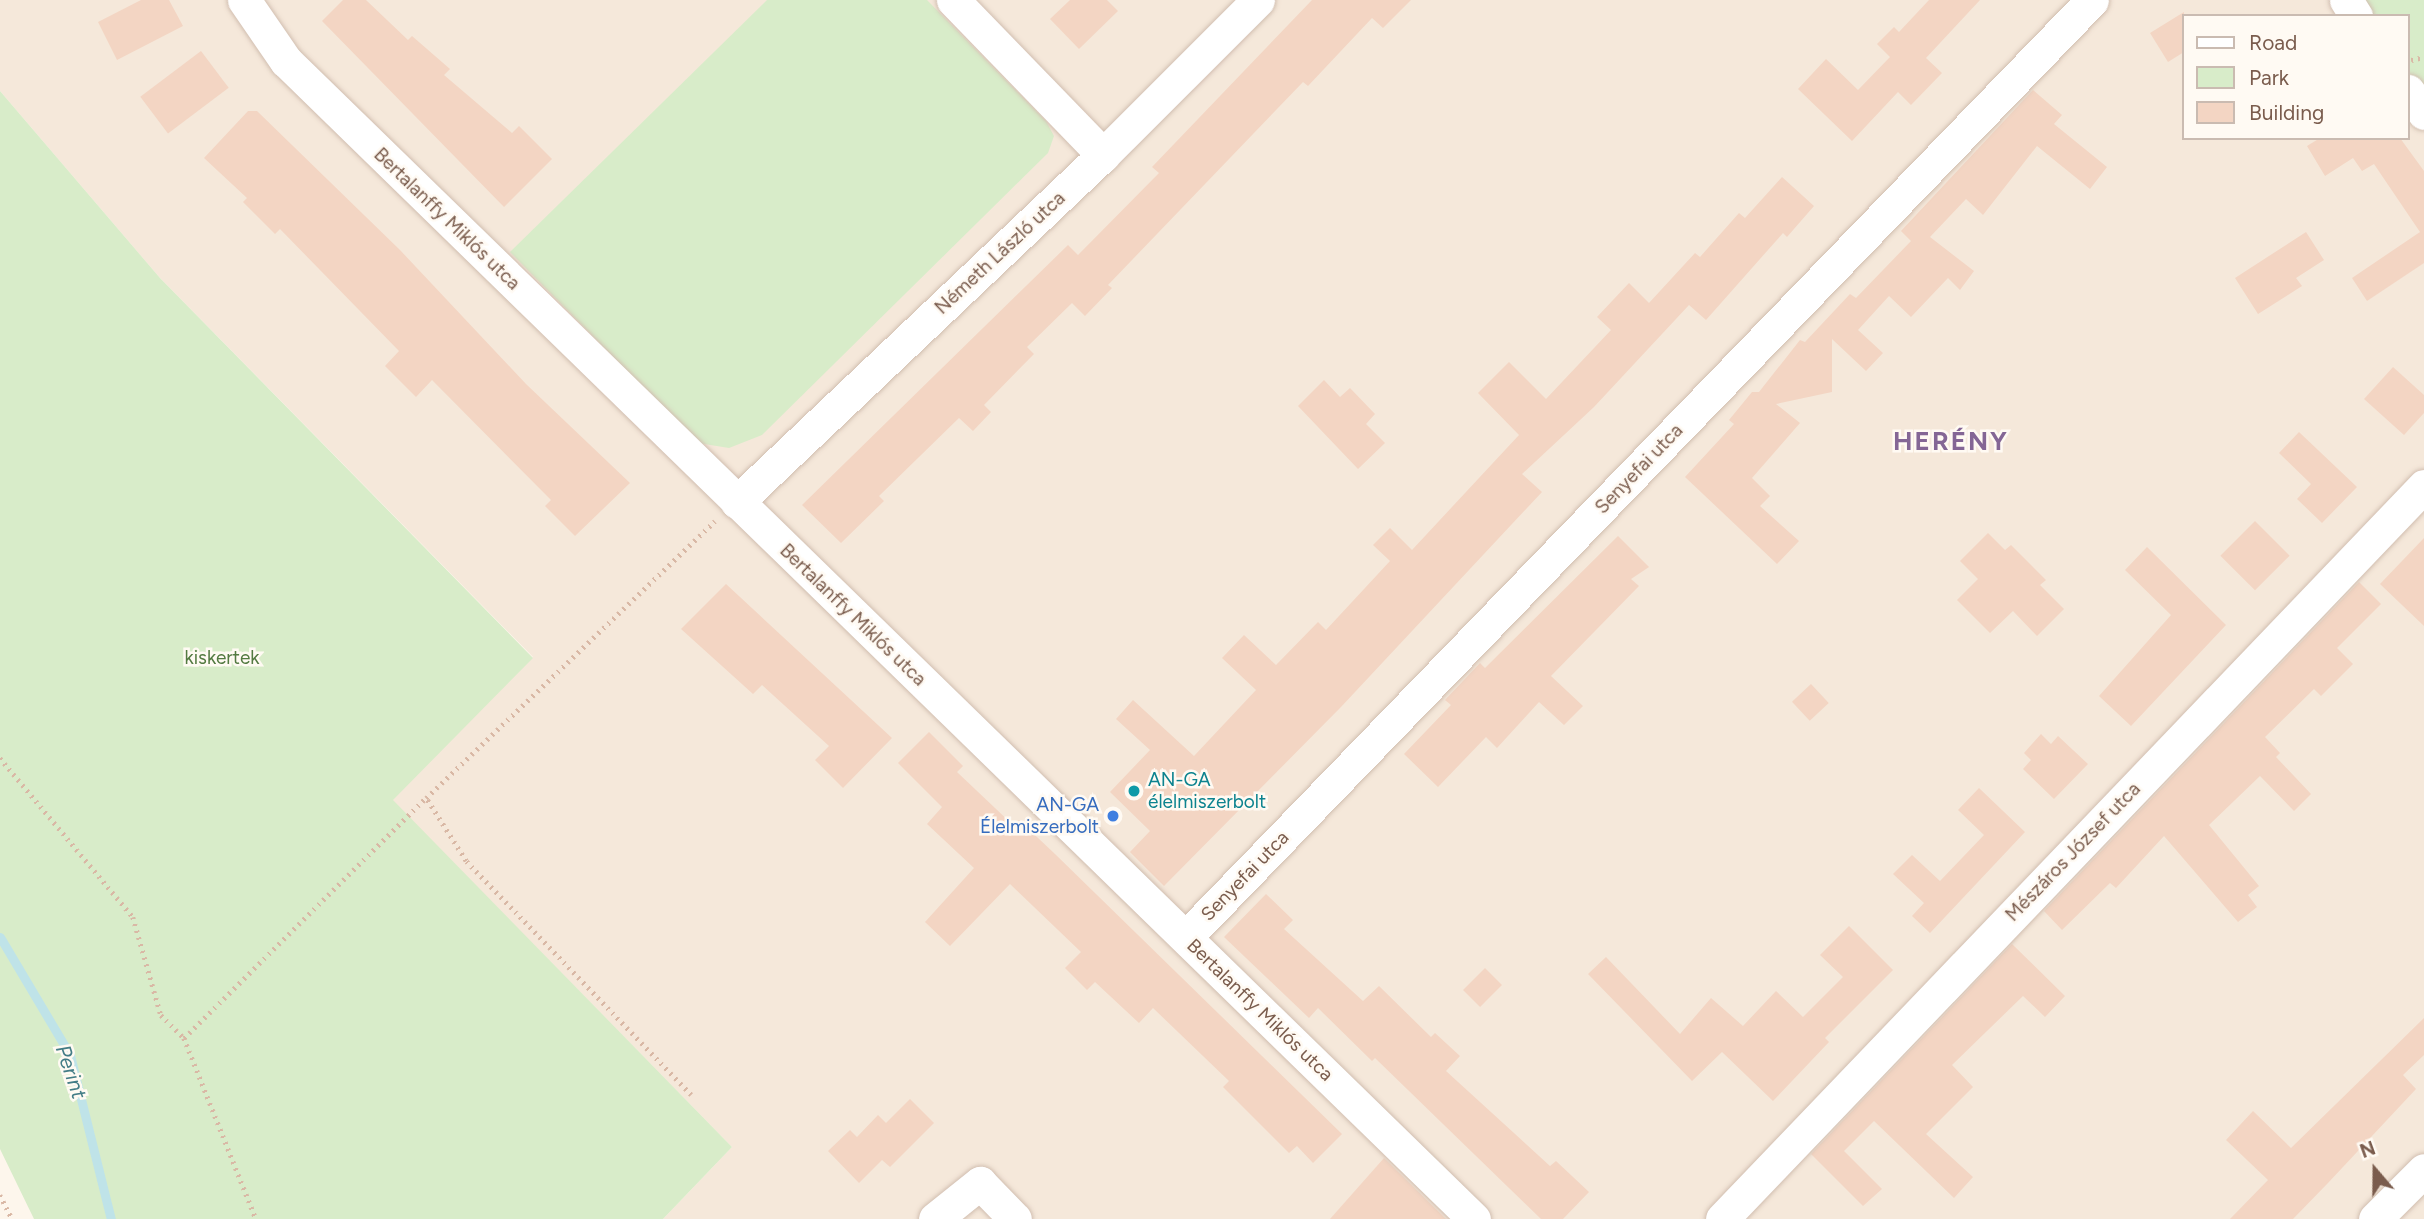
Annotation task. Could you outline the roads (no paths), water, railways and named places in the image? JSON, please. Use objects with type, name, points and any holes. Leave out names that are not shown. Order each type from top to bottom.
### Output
[{"type":"street","name":"Bertalanffy Miklós utca","points":[[244,0],[286,61],[1474,1219]]},
{"type":"street","points":[[953,0],[1103,155]]},
{"type":"street","name":"Németh László utca","points":[[737,502],[1103,155],[1258,0]]},
{"type":"street","name":"Senyefai utca","points":[[1186,937],[2092,0]]},
{"type":"street","points":[[2410,94],[2424,113]]},
{"type":"street","name":"Mészáros József utca","points":[[1722,1219],[2424,486]]},
{"type":"street","points":[[2375,1219],[2423,1173]]},
{"type":"street","points":[[935,1219],[980,1183],[1015,1219]]},
{"type":"waterway","name":"Perint","points":[[0,937],[70,1055],[111,1219]]},
{"type":"place","name":"AN-GA élelmiszerbolt","points":[[1134,791]]},
{"type":"place","name":"AN-GA Élelmiszerbolt","points":[[1113,816]]},
{"type":"district","name":"HERÉNY","points":[[1951,442]]},
{"type":"park label","name":"kiskertek","points":[[222,658]]}]
